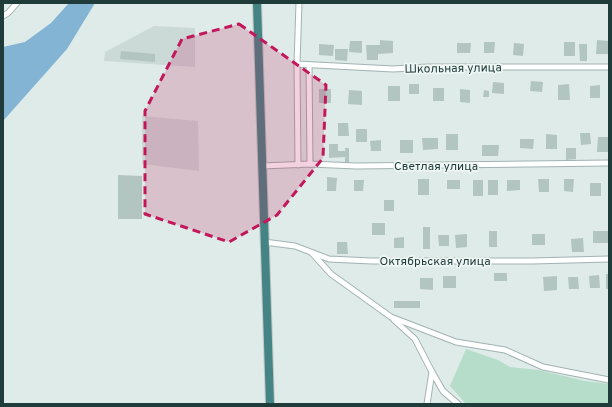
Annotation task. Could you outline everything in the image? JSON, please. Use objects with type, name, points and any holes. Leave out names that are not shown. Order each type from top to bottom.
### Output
[{"type":"highway","points":[[257,3],[270,404]]},
{"type":"street","points":[[3,16],[8,13],[17,3]]},
{"type":"street","points":[[298,165],[297,64],[299,3]]},
{"type":"street","name":"Школьная улица","points":[[297,64],[393,70],[428,67],[609,67]]},
{"type":"street","points":[[309,64],[310,164]]},
{"type":"street","name":"Светлая улица","points":[[262,166],[310,164],[364,166],[609,163]]},
{"type":"street","name":"Октябрьская улица","points":[[264,242],[295,246],[329,259],[372,261],[532,261],[609,259]]},
{"type":"street","points":[[312,252],[331,274],[391,317],[415,339],[443,391],[458,404]]},
{"type":"street","points":[[391,317],[456,342],[469,343],[492,349],[506,350],[543,368],[609,380]]},
{"type":"street","points":[[426,404],[432,372]]},
{"type":"highlighted area","points":[[239,24],[326,85],[323,158],[277,215],[229,242],[145,214],[145,111],[182,39]]},
{"type":"shaded area","points":[[154,26],[195,28],[195,67],[104,61],[105,52]]},
{"type":"shaded area","points":[[142,116],[198,121],[199,171],[142,164]]},
{"type":"green space","points":[[466,349],[498,360],[510,367],[538,370],[585,381],[609,384],[609,404],[466,404],[450,386]]},
{"type":"water","points":[[69,3],[95,3],[67,49],[3,121],[3,47],[25,42],[51,23]]},
{"type":"building","points":[[380,40],[393,41],[393,53],[378,54],[378,60],[367,60],[366,45],[380,45]]},
{"type":"building","points":[[597,40],[609,41],[609,54],[596,54]]},
{"type":"building","points":[[350,41],[362,41],[362,53],[349,52]]},
{"type":"building","points":[[484,42],[495,42],[494,53],[484,53]]},
{"type":"building","points":[[564,42],[575,42],[575,56],[564,56]]},
{"type":"building","points":[[457,43],[471,43],[470,53],[457,53]]},
{"type":"building","points":[[514,43],[524,44],[523,56],[513,55]]},
{"type":"building","points":[[319,44],[334,45],[333,56],[319,55]]},
{"type":"building","points":[[579,44],[587,44],[587,61],[580,61]]},
{"type":"building","points":[[335,49],[348,49],[347,61],[335,60]]},
{"type":"building","points":[[121,51],[155,54],[155,62],[120,59]]},
{"type":"building","points":[[531,81],[543,82],[542,92],[530,91]]},
{"type":"building","points":[[493,82],[504,83],[504,94],[492,93]]},
{"type":"building","points":[[409,84],[419,84],[419,94],[409,94]]},
{"type":"building","points":[[569,84],[570,100],[558,100],[558,85]]},
{"type":"building","points":[[600,85],[600,98],[590,98],[590,86]]},
{"type":"building","points":[[388,86],[400,86],[400,101],[388,101]]},
{"type":"building","points":[[433,88],[444,88],[444,101],[433,101]]},
{"type":"building","points":[[319,89],[331,89],[331,103],[319,103]]},
{"type":"building","points":[[460,89],[470,90],[470,103],[460,102]]},
{"type":"building","points":[[349,90],[362,91],[362,105],[348,104]]},
{"type":"building","points":[[484,90],[489,91],[489,97],[483,97]]},
{"type":"building","points":[[338,123],[348,123],[349,136],[338,136]]},
{"type":"building","points":[[356,129],[367,129],[367,142],[356,142]]},
{"type":"building","points":[[580,133],[590,133],[591,144],[581,145]]},
{"type":"building","points":[[446,134],[458,134],[458,150],[446,150]]},
{"type":"building","points":[[546,134],[557,135],[557,149],[546,149]]},
{"type":"building","points":[[598,137],[609,137],[609,152],[597,152]]},
{"type":"building","points":[[422,138],[438,138],[438,149],[423,150]]},
{"type":"building","points":[[520,139],[534,139],[533,149],[520,148]]},
{"type":"building","points":[[381,140],[381,151],[371,151],[370,141]]},
{"type":"building","points":[[400,140],[413,140],[413,153],[400,153]]},
{"type":"building","points":[[329,144],[338,144],[338,151],[345,151],[345,148],[349,148],[349,163],[345,163],[345,157],[329,158]]},
{"type":"building","points":[[482,145],[499,145],[498,156],[482,156]]},
{"type":"building","points":[[566,148],[576,148],[576,159],[566,160]]},
{"type":"building","points":[[118,175],[142,176],[142,219],[118,219]]},
{"type":"building","points":[[327,177],[337,178],[336,191],[327,191]]},
{"type":"building","points":[[418,179],[429,179],[429,195],[418,195]]},
{"type":"building","points":[[538,179],[549,179],[549,192],[539,192]]},
{"type":"building","points":[[564,179],[574,179],[573,192],[564,191]]},
{"type":"building","points":[[354,180],[364,180],[363,191],[354,191]]},
{"type":"building","points":[[447,180],[460,180],[460,189],[447,189]]},
{"type":"building","points":[[473,180],[483,180],[483,196],[473,196]]},
{"type":"building","points":[[488,180],[498,180],[498,195],[488,195]]},
{"type":"building","points":[[507,180],[520,180],[520,190],[507,191]]},
{"type":"building","points":[[590,183],[601,183],[601,196],[590,196]]},
{"type":"building","points":[[384,200],[394,200],[394,211],[384,211]]},
{"type":"building","points":[[372,223],[385,223],[385,235],[372,235]]},
{"type":"building","points":[[423,227],[430,227],[430,249],[423,249]]},
{"type":"building","points":[[489,231],[497,231],[497,247],[489,247]]},
{"type":"building","points":[[593,231],[608,231],[608,243],[593,243]]},
{"type":"building","points":[[467,234],[467,247],[456,248],[455,235]]},
{"type":"building","points":[[532,234],[545,234],[545,245],[532,245]]},
{"type":"building","points":[[438,235],[449,235],[449,246],[439,246]]},
{"type":"building","points":[[404,237],[404,248],[394,248],[394,238]]},
{"type":"building","points":[[583,238],[584,252],[572,252],[571,239]]},
{"type":"building","points":[[337,242],[347,242],[348,254],[337,254]]},
{"type":"building","points":[[494,273],[507,273],[507,281],[494,281]]},
{"type":"building","points":[[606,274],[609,274],[609,289],[606,289]]},
{"type":"building","points":[[599,275],[600,288],[590,288],[589,276]]},
{"type":"building","points":[[443,276],[456,276],[456,288],[443,288]]},
{"type":"building","points":[[557,276],[557,290],[544,291],[543,277]]},
{"type":"building","points":[[568,277],[578,277],[579,289],[569,289]]},
{"type":"building","points":[[420,278],[433,278],[433,290],[420,289]]},
{"type":"building","points":[[394,301],[420,301],[420,308],[394,308]]}]
